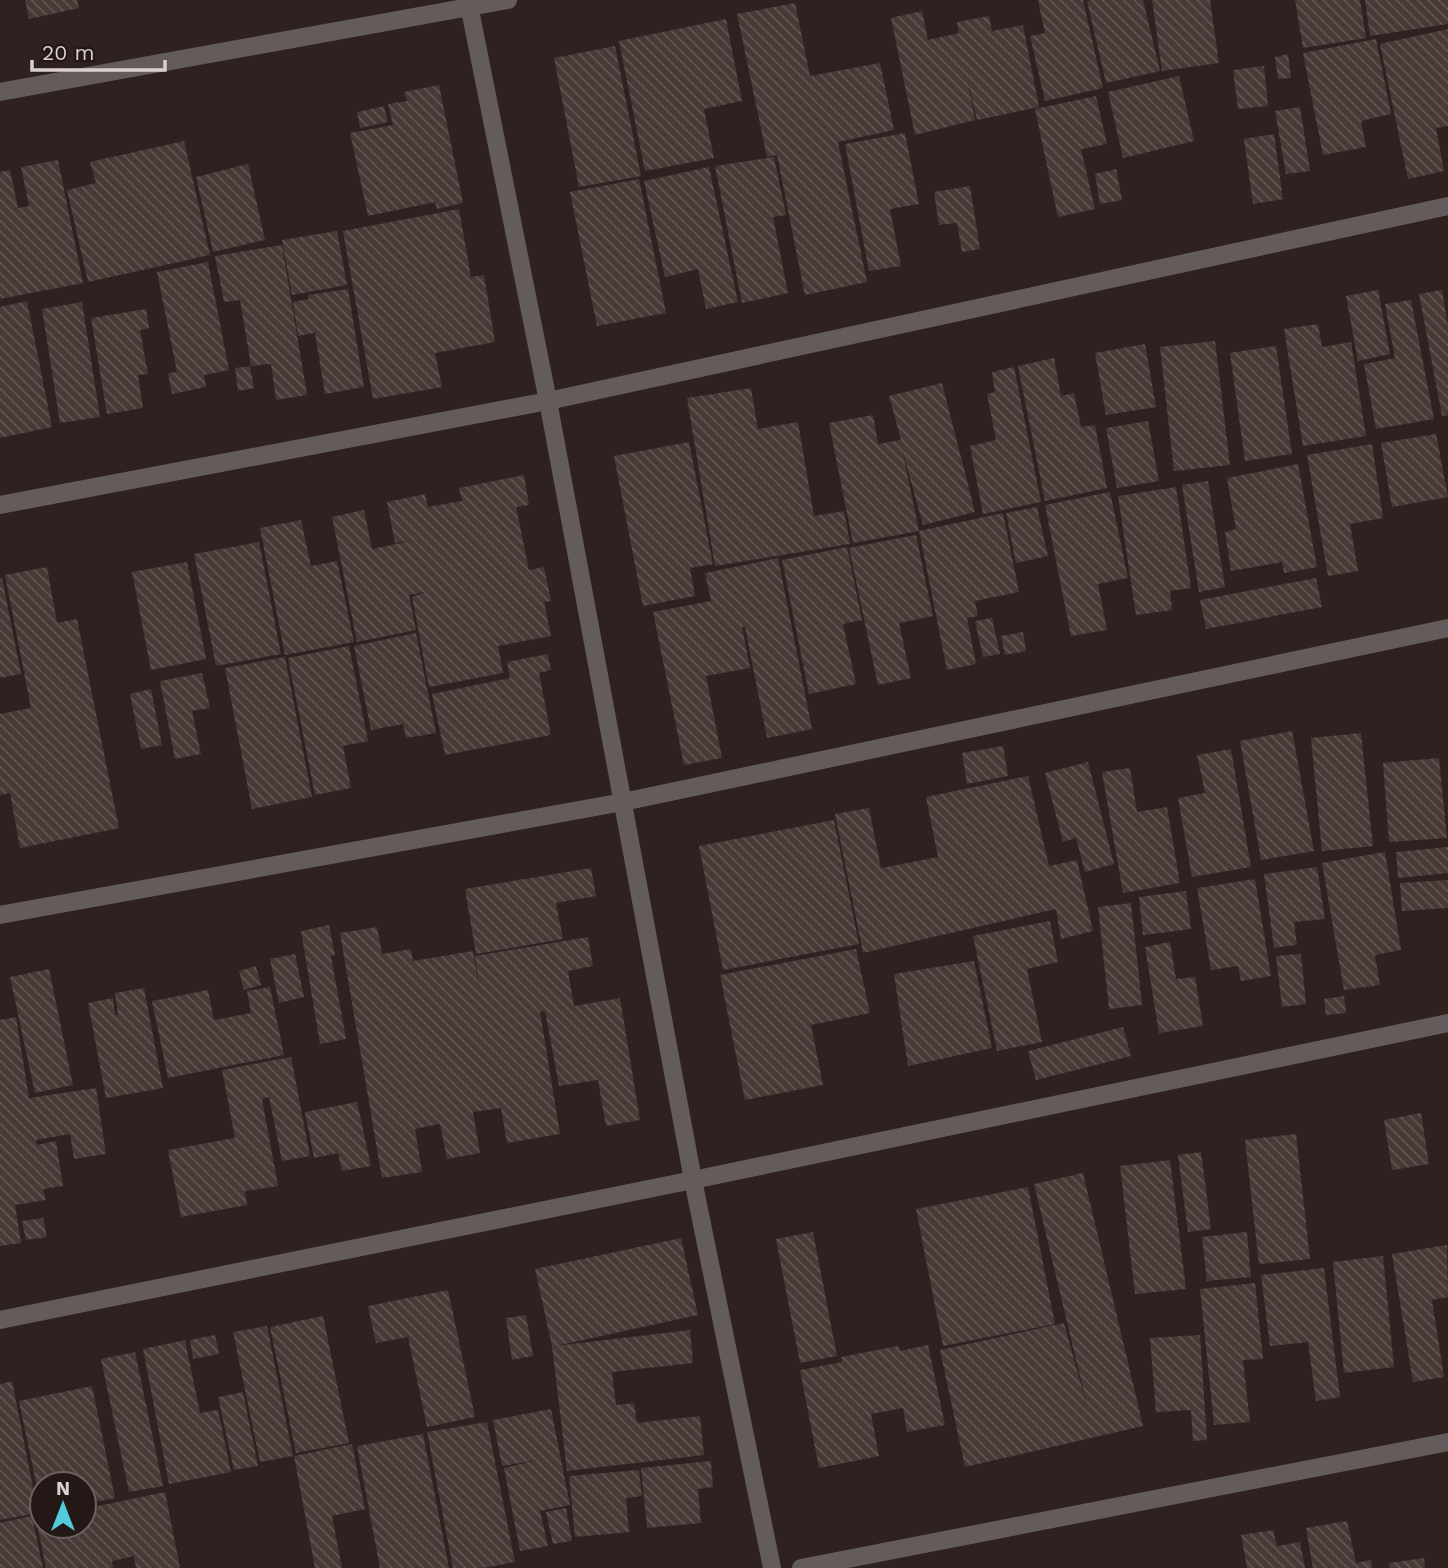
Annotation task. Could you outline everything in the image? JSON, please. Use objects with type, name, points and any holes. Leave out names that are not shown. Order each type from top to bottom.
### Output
[{"type":"street","points":[[0,92],[468,4],[508,0]]},
{"type":"street","points":[[468,4],[548,401],[693,1180],[772,1568]]},
{"type":"street","points":[[0,505],[548,401],[1448,206]]},
{"type":"street","points":[[0,915],[623,802],[1448,628]]},
{"type":"street","points":[[0,1320],[1448,1023]]},
{"type":"street","points":[[801,1568],[1448,1442]]},
{"type":"building","points":[[25,0],[77,0],[79,8],[29,19]]},
{"type":"building","points":[[1038,0],[1083,0],[1103,88],[1045,101],[1030,36],[1045,33]]},
{"type":"building","points":[[1143,0],[1160,71],[1106,83],[1087,1]]},
{"type":"building","points":[[1152,0],[1210,0],[1219,63],[1162,71]]},
{"type":"building","points":[[1295,0],[1360,0],[1366,38],[1303,48]]},
{"type":"building","points":[[1365,0],[1448,0],[1448,24],[1370,36]]},
{"type":"building","points":[[795,3],[810,76],[880,63],[894,130],[838,142],[867,282],[805,295],[777,155],[767,157],[737,14]]},
{"type":"building","points":[[922,11],[928,40],[959,33],[957,22],[989,16],[992,31],[1023,25],[1039,107],[977,120],[968,81],[975,120],[915,135],[891,18]]},
{"type":"building","points":[[726,19],[742,101],[704,109],[714,158],[645,171],[619,41]]},
{"type":"building","points":[[1448,29],[1448,126],[1436,128],[1444,171],[1408,179],[1380,44]]},
{"type":"building","points":[[1376,39],[1391,114],[1361,121],[1366,147],[1323,155],[1303,53]]},
{"type":"building","points":[[615,46],[641,176],[579,187],[554,58]]},
{"type":"building","points":[[1288,54],[1291,78],[1278,79],[1275,57]]},
{"type":"building","points":[[1264,66],[1268,106],[1238,109],[1233,70]]},
{"type":"building","points":[[1179,76],[1194,141],[1123,158],[1108,92]]},
{"type":"building","points":[[439,85],[463,203],[437,209],[435,202],[368,216],[350,133],[393,125],[388,104],[407,101],[404,92]]},
{"type":"building","points":[[1096,96],[1107,144],[1081,149],[1095,209],[1058,217],[1035,109]]},
{"type":"building","points":[[384,106],[388,122],[360,128],[357,112]]},
{"type":"building","points":[[1300,107],[1310,171],[1286,174],[1275,111]]},
{"type":"building","points":[[905,133],[919,204],[890,209],[901,266],[869,271],[845,144]]},
{"type":"building","points":[[1274,134],[1283,199],[1253,204],[1244,139]]},
{"type":"building","points":[[184,141],[210,255],[88,282],[67,190],[96,183],[90,162]]},
{"type":"building","points":[[774,157],[786,215],[773,217],[788,293],[742,303],[715,166]]},
{"type":"building","points":[[58,160],[83,283],[0,299],[0,172],[10,170],[18,208],[29,206],[21,167]]},
{"type":"building","points":[[248,164],[265,240],[213,252],[196,177]]},
{"type":"building","points":[[709,167],[738,302],[706,309],[698,269],[665,277],[644,181]]},
{"type":"building","points":[[1116,169],[1122,200],[1100,204],[1095,174]]},
{"type":"building","points":[[639,179],[666,313],[597,326],[570,192]]},
{"type":"building","points":[[970,186],[980,249],[962,252],[957,223],[939,225],[934,192]]},
{"type":"building","points":[[459,209],[471,277],[484,275],[495,342],[435,353],[442,387],[373,399],[343,231]]},
{"type":"building","points":[[337,231],[347,285],[292,295],[282,240]]},
{"type":"building","points":[[282,245],[307,395],[276,400],[271,364],[251,366],[240,300],[224,302],[215,256]]},
{"type":"building","points":[[208,262],[229,370],[204,375],[206,387],[172,394],[168,373],[177,372],[157,272]]},
{"type":"building","points":[[348,289],[364,387],[325,394],[315,333],[298,336],[293,302],[309,299],[308,295]]},
{"type":"building","points":[[1378,290],[1390,354],[1358,361],[1346,296]]},
{"type":"building","points":[[1442,290],[1448,326],[1448,415],[1442,416],[1419,294]]},
{"type":"building","points":[[1411,300],[1434,419],[1376,429],[1364,364],[1395,358],[1385,304]]},
{"type":"building","points":[[27,301],[52,427],[0,438],[0,307]]},
{"type":"building","points":[[82,302],[100,417],[60,423],[42,309]]},
{"type":"building","points":[[146,309],[149,328],[140,330],[148,374],[138,375],[143,408],[107,414],[91,318]]},
{"type":"building","points":[[1318,324],[1322,347],[1351,342],[1366,436],[1303,446],[1284,329]]},
{"type":"building","points":[[1215,341],[1230,465],[1174,471],[1160,347]]},
{"type":"building","points":[[1145,344],[1156,407],[1106,415],[1095,353]]},
{"type":"building","points":[[1276,346],[1292,454],[1245,461],[1230,353]]},
{"type":"building","points":[[1054,358],[1061,396],[1074,393],[1081,427],[1095,425],[1107,488],[1045,501],[1018,366]]},
{"type":"building","points":[[250,366],[254,388],[238,391],[235,368]]},
{"type":"building","points":[[1014,367],[1041,502],[983,514],[970,446],[996,440],[987,394],[995,392],[992,372]]},
{"type":"building","points":[[942,383],[975,512],[923,525],[902,449],[919,531],[853,543],[829,423],[873,415],[878,444],[901,440],[889,396]]},
{"type":"building","points":[[751,388],[758,429],[798,422],[814,516],[844,511],[850,544],[715,566],[687,398]]},
{"type":"building","points":[[1148,421],[1159,481],[1117,488],[1106,428]]},
{"type":"building","points":[[1436,434],[1448,497],[1392,507],[1381,443]]},
{"type":"building","points":[[689,442],[713,564],[690,568],[695,596],[643,606],[614,456]]},
{"type":"building","points":[[1372,444],[1383,518],[1350,524],[1358,571],[1328,576],[1307,455]]},
{"type":"building","points":[[1298,464],[1317,567],[1284,573],[1282,562],[1231,571],[1225,532],[1236,529],[1227,478]]},
{"type":"building","points":[[524,475],[529,505],[516,507],[529,570],[544,567],[551,601],[544,602],[551,636],[498,646],[503,673],[429,687],[412,597],[425,592],[409,595],[416,630],[357,642],[332,517],[364,510],[372,549],[415,540],[395,543],[387,502],[425,494],[428,507],[462,501],[459,488]]},
{"type":"building","points":[[1208,481],[1225,587],[1199,592],[1182,485]]},
{"type":"building","points":[[1176,487],[1191,588],[1170,591],[1172,610],[1136,615],[1118,496]]},
{"type":"building","points":[[1110,492],[1128,578],[1098,584],[1107,630],[1071,636],[1045,505]]},
{"type":"building","points":[[1037,507],[1048,556],[1016,563],[1006,513]]},
{"type":"building","points":[[1003,513],[1019,592],[975,601],[978,616],[967,618],[976,664],[947,670],[919,531]]},
{"type":"building","points":[[301,520],[311,566],[337,561],[354,642],[285,655],[260,528]]},
{"type":"building","points":[[916,535],[933,616],[899,623],[911,678],[878,685],[849,548]]},
{"type":"building","points":[[259,542],[281,654],[216,666],[194,554]]},
{"type":"building","points":[[847,547],[862,620],[843,624],[856,684],[809,694],[782,560]]},
{"type":"building","points":[[778,558],[812,729],[767,738],[745,627],[742,627],[750,668],[706,676],[722,758],[684,765],[653,612],[711,601],[705,573]]},
{"type":"building","points":[[187,562],[206,659],[151,670],[132,572]]},
{"type":"building","points":[[47,567],[57,623],[77,619],[119,828],[20,848],[10,793],[0,795],[0,714],[31,708],[5,575]]},
{"type":"building","points":[[2,578],[21,674],[0,678],[0,579]]},
{"type":"building","points":[[1316,578],[1322,607],[1206,629],[1200,600]]},
{"type":"building","points":[[992,618],[1000,654],[983,657],[975,621]]},
{"type":"building","points":[[1023,632],[1026,651],[1005,655],[1001,636]]},
{"type":"building","points":[[416,633],[436,733],[406,738],[403,724],[371,730],[354,646]]},
{"type":"building","points":[[349,646],[368,741],[343,746],[351,788],[315,795],[288,658]]},
{"type":"building","points":[[548,654],[551,670],[539,673],[551,735],[445,755],[432,694],[510,678],[507,662]]},
{"type":"building","points":[[285,657],[312,797],[252,809],[225,668]]},
{"type":"building","points":[[202,673],[210,708],[192,711],[201,754],[175,759],[160,681]]},
{"type":"building","points":[[151,689],[162,745],[141,749],[130,694]]},
{"type":"building","points":[[1292,731],[1314,851],[1261,860],[1240,741]]},
{"type":"building","points":[[1361,733],[1373,846],[1322,851],[1311,738]]},
{"type":"building","points":[[1003,746],[1008,776],[967,784],[962,753]]},
{"type":"building","points":[[1231,749],[1251,867],[1192,877],[1178,798],[1205,793],[1197,755]]},
{"type":"building","points":[[1439,758],[1447,838],[1389,842],[1383,763]]},
{"type":"building","points":[[1088,762],[1114,864],[1085,872],[1076,838],[1063,842],[1045,773]]},
{"type":"building","points":[[1130,768],[1137,812],[1167,807],[1180,883],[1123,893],[1102,772]]},
{"type":"building","points":[[1028,776],[1049,866],[1077,860],[1093,931],[1061,939],[1056,909],[863,953],[835,814],[869,808],[881,868],[938,857],[926,797]]},
{"type":"building","points":[[834,820],[859,944],[723,970],[699,846]]},
{"type":"building","points":[[1448,847],[1448,873],[1398,878],[1396,852]]},
{"type":"building","points":[[1385,852],[1401,950],[1375,955],[1380,985],[1344,990],[1322,863]]},
{"type":"building","points":[[1317,867],[1325,919],[1294,922],[1297,945],[1274,948],[1264,874]]},
{"type":"building","points":[[591,868],[596,896],[556,903],[563,939],[476,954],[465,889]]},
{"type":"building","points":[[1255,879],[1271,976],[1241,981],[1238,966],[1211,970],[1197,888]]},
{"type":"building","points":[[1448,880],[1448,908],[1402,911],[1400,883]]},
{"type":"building","points":[[1186,891],[1191,929],[1143,935],[1139,897]]},
{"type":"building","points":[[1131,903],[1142,1005],[1109,1009],[1098,907]]},
{"type":"building","points":[[1050,921],[1058,962],[1027,969],[1042,1042],[997,1051],[973,936]]},
{"type":"building","points":[[329,925],[335,955],[331,956],[346,1039],[320,1044],[301,931]]},
{"type":"building","points":[[377,927],[382,954],[411,949],[413,961],[473,951],[481,998],[475,956],[588,937],[593,966],[568,971],[574,1006],[620,998],[640,1120],[606,1126],[598,1080],[559,1086],[545,1011],[540,1012],[560,1134],[507,1143],[501,1108],[473,1112],[480,1153],[447,1159],[440,1124],[415,1129],[422,1172],[382,1178],[340,933]]},
{"type":"building","points":[[1170,942],[1176,979],[1195,977],[1203,1026],[1159,1033],[1145,947]]},
{"type":"building","points":[[856,949],[870,1013],[811,1025],[823,1085],[745,1100],[720,975]]},
{"type":"building","points":[[295,954],[304,997],[279,1003],[270,959]]},
{"type":"building","points":[[1301,954],[1306,1004],[1282,1007],[1276,956]]},
{"type":"building","points":[[974,961],[992,1048],[908,1066],[894,974]]},
{"type":"building","points":[[256,966],[261,985],[244,990],[239,971]]},
{"type":"building","points":[[49,969],[73,1085],[35,1093],[10,977]]},
{"type":"building","points":[[270,987],[284,1055],[168,1078],[152,1001],[208,990],[214,1020],[251,1013],[247,991]]},
{"type":"building","points":[[144,988],[163,1088],[106,1098],[88,1003],[113,998],[115,1015],[118,1015],[115,993]]},
{"type":"building","points":[[1344,996],[1346,1013],[1326,1015],[1324,999]]},
{"type":"building","points":[[16,1017],[29,1098],[96,1088],[106,1154],[74,1159],[70,1134],[36,1140],[37,1145],[56,1141],[63,1186],[43,1189],[46,1200],[15,1205],[21,1243],[0,1246],[0,1020]]},
{"type":"building","points":[[1123,1027],[1131,1056],[1036,1080],[1028,1051]]},
{"type":"building","points":[[291,1057],[310,1156],[282,1161],[269,1097],[262,1099],[278,1186],[245,1191],[247,1205],[181,1217],[168,1150],[235,1138],[222,1070]]},
{"type":"building","points":[[357,1102],[371,1166],[342,1171],[338,1153],[314,1158],[305,1112]]},
{"type":"building","points":[[1421,1113],[1429,1164],[1392,1170],[1384,1120]]},
{"type":"building","points":[[1296,1134],[1310,1259],[1259,1264],[1245,1140]]},
{"type":"building","points":[[1201,1152],[1211,1229],[1188,1232],[1178,1155]]},
{"type":"building","points":[[1170,1160],[1186,1289],[1135,1294],[1120,1166]]},
{"type":"building","points":[[1083,1173],[1143,1426],[965,1467],[940,1350],[1064,1323],[1088,1410],[1034,1184]]},
{"type":"building","points":[[1028,1187],[1055,1324],[943,1346],[916,1209]]},
{"type":"building","points":[[43,1218],[47,1237],[26,1240],[22,1221]]},
{"type":"building","points":[[813,1232],[837,1356],[800,1363],[776,1239]]},
{"type":"building","points":[[1247,1232],[1251,1277],[1207,1281],[1202,1237]]},
{"type":"building","points":[[681,1238],[698,1315],[555,1346],[690,1330],[693,1363],[612,1372],[616,1405],[634,1403],[637,1423],[700,1416],[704,1455],[567,1471],[552,1346],[535,1269]]},
{"type":"building","points":[[1447,1245],[1448,1297],[1432,1300],[1444,1377],[1413,1382],[1392,1254]]},
{"type":"building","points":[[1383,1256],[1394,1367],[1344,1373],[1333,1262]]},
{"type":"building","points":[[1324,1268],[1340,1397],[1316,1401],[1308,1342],[1270,1346],[1261,1275]]},
{"type":"building","points":[[1255,1283],[1263,1359],[1243,1360],[1250,1422],[1214,1425],[1200,1289]]},
{"type":"building","points":[[448,1290],[475,1417],[427,1427],[408,1337],[376,1343],[368,1306]]},
{"type":"building","points":[[526,1315],[533,1356],[512,1360],[506,1318]]},
{"type":"building","points":[[323,1316],[349,1443],[296,1453],[270,1327]]},
{"type":"building","points":[[267,1326],[293,1456],[260,1462],[233,1332]]},
{"type":"building","points":[[215,1335],[219,1354],[193,1359],[190,1340]]},
{"type":"building","points":[[1200,1335],[1207,1440],[1193,1441],[1191,1410],[1156,1412],[1150,1338]]},
{"type":"building","points":[[185,1340],[200,1413],[218,1410],[231,1472],[169,1484],[143,1349]]},
{"type":"building","points":[[928,1345],[945,1425],[907,1432],[903,1408],[871,1414],[879,1456],[819,1468],[800,1370],[842,1362],[841,1357],[898,1346],[900,1351]]},
{"type":"building","points":[[135,1352],[163,1486],[129,1492],[101,1359]]},
{"type":"building","points":[[12,1381],[30,1470],[28,1515],[0,1520],[0,1384]]},
{"type":"building","points":[[92,1386],[115,1498],[98,1501],[98,1470],[33,1470],[19,1401]]},
{"type":"building","points":[[243,1392],[258,1466],[234,1470],[218,1397]]},
{"type":"building","points":[[551,1409],[570,1505],[540,1511],[548,1546],[520,1551],[504,1468],[538,1460],[502,1466],[493,1420]]},
{"type":"building","points":[[487,1422],[515,1562],[483,1568],[453,1568],[427,1432]]},
{"type":"building","points":[[423,1434],[449,1568],[380,1568],[357,1446]]},
{"type":"building","points":[[352,1444],[365,1509],[332,1516],[342,1568],[315,1568],[294,1456]]},
{"type":"building","points":[[711,1461],[713,1487],[698,1489],[701,1523],[647,1528],[641,1468]]},
{"type":"building","points":[[639,1470],[642,1496],[626,1498],[629,1532],[575,1537],[569,1476]]},
{"type":"building","points":[[165,1492],[180,1568],[136,1568],[134,1556],[112,1561],[113,1568],[46,1568],[40,1540],[98,1540],[98,1506]]},
{"type":"building","points":[[566,1508],[572,1541],[553,1544],[546,1512]]},
{"type":"building","points":[[28,1517],[28,1540],[37,1540],[43,1568],[0,1568],[0,1523]]},
{"type":"building","points":[[1347,1521],[1356,1563],[1371,1560],[1372,1568],[1313,1568],[1306,1528]]},
{"type":"building","points":[[1273,1530],[1277,1546],[1300,1542],[1305,1568],[1247,1568],[1241,1535]]},
{"type":"building","points":[[1424,1558],[1425,1568],[1390,1568],[1389,1563]]}]
